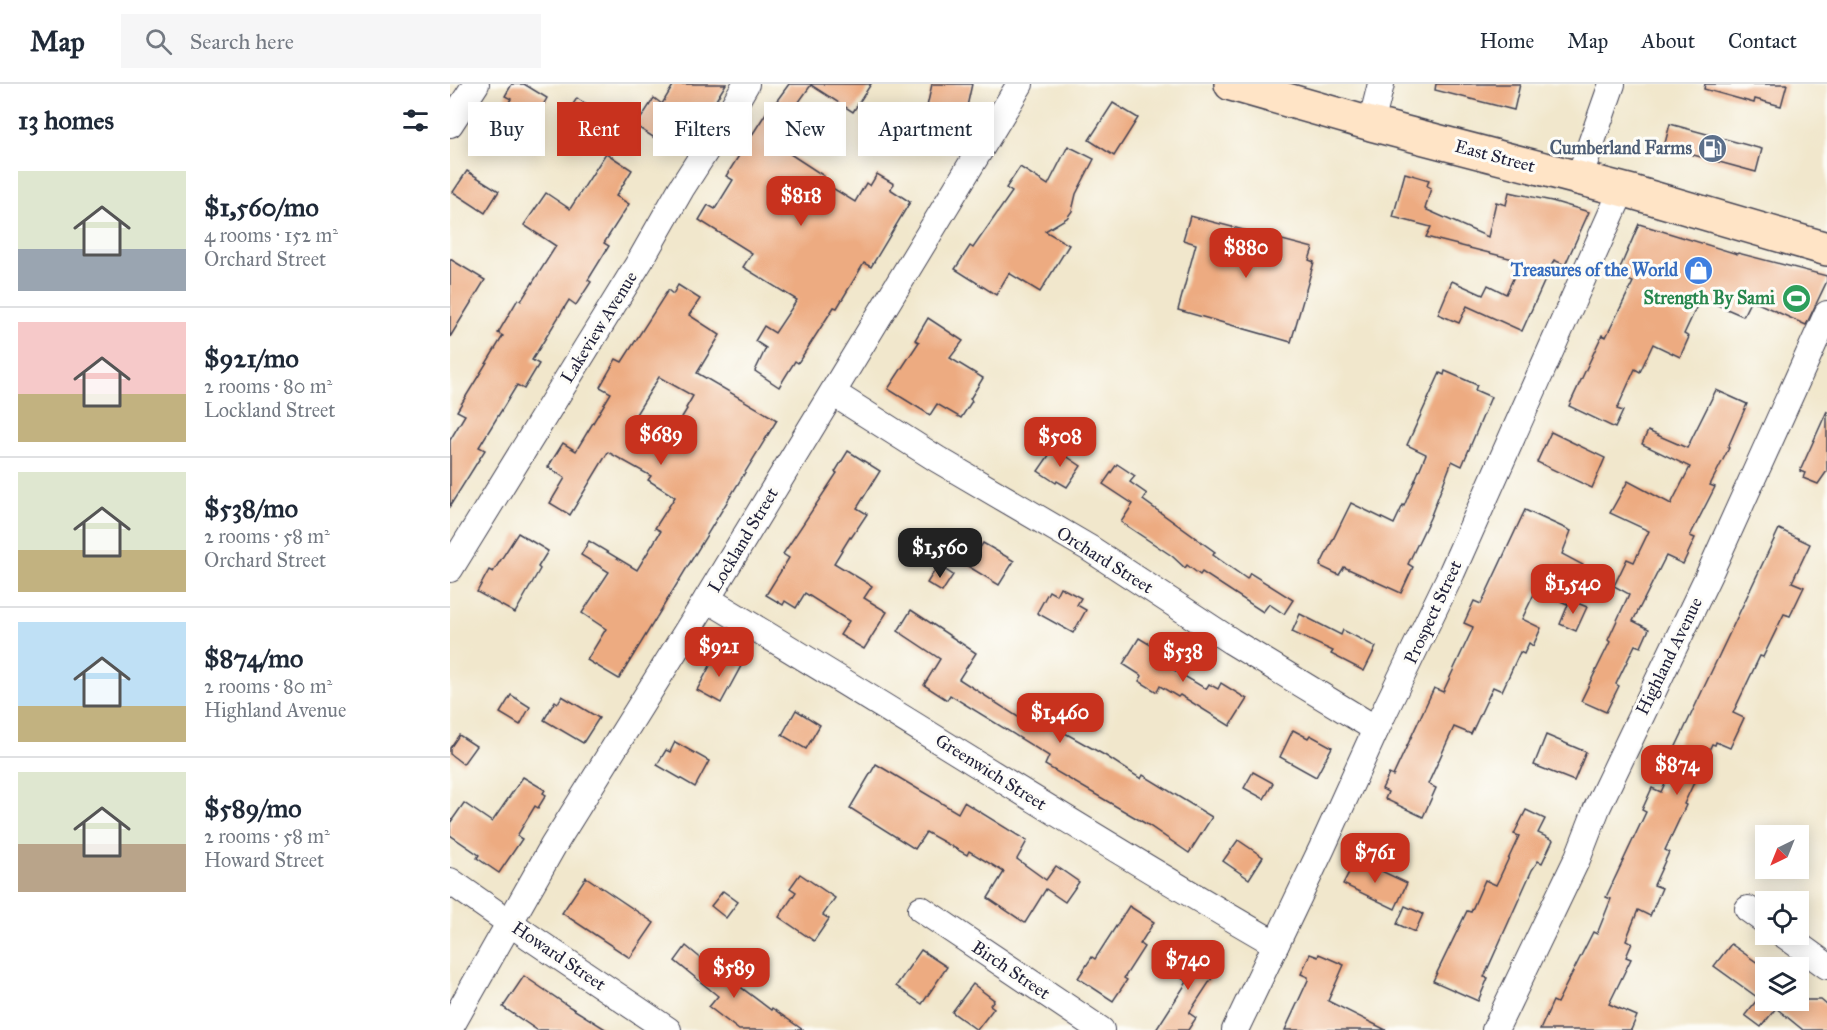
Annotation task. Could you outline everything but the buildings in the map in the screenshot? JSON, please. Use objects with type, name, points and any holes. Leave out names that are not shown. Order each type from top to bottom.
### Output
[{"type":"main road","name":"East Street","points":[[1231,84],[1371,124],[1580,178],[1827,249]]},
{"type":"street","points":[[450,124],[476,84]]},
{"type":"street","name":"Lakeview Avenue","points":[[452,562],[640,261],[681,189],[746,84]]},
{"type":"street","name":"Lockland Street","points":[[450,1028],[559,836],[707,599],[1020,84]]},
{"type":"street","points":[[1371,124],[1382,84]]},
{"type":"street","points":[[1580,178],[1612,84]]},
{"type":"street","name":"Prospect Street","points":[[1235,1030],[1457,561],[1622,190]]},
{"type":"street","name":"Highland Avenue","points":[[1495,1030],[1578,857],[1597,808],[1716,558],[1827,314]]},
{"type":"street","name":"Orchard Street","points":[[833,393],[937,459],[1089,548],[1232,641],[1376,729]]},
{"type":"street","name":"Greenwich Street","points":[[707,599],[844,681],[1156,875],[1276,944]]},
{"type":"street","name":"Howard Street","points":[[450,880],[668,1030]]},
{"type":"street","name":"Birch Street","points":[[921,909],[1101,1030]]},
{"type":"street","points":[[1798,945],[1827,966]]},
{"type":"place","name":"Cumberland Farms","points":[[1713,148]]},
{"type":"place","name":"Treasures of the World","points":[[1699,270]]},
{"type":"place","name":"Strength By Sami","points":[[1796,298]]}]
